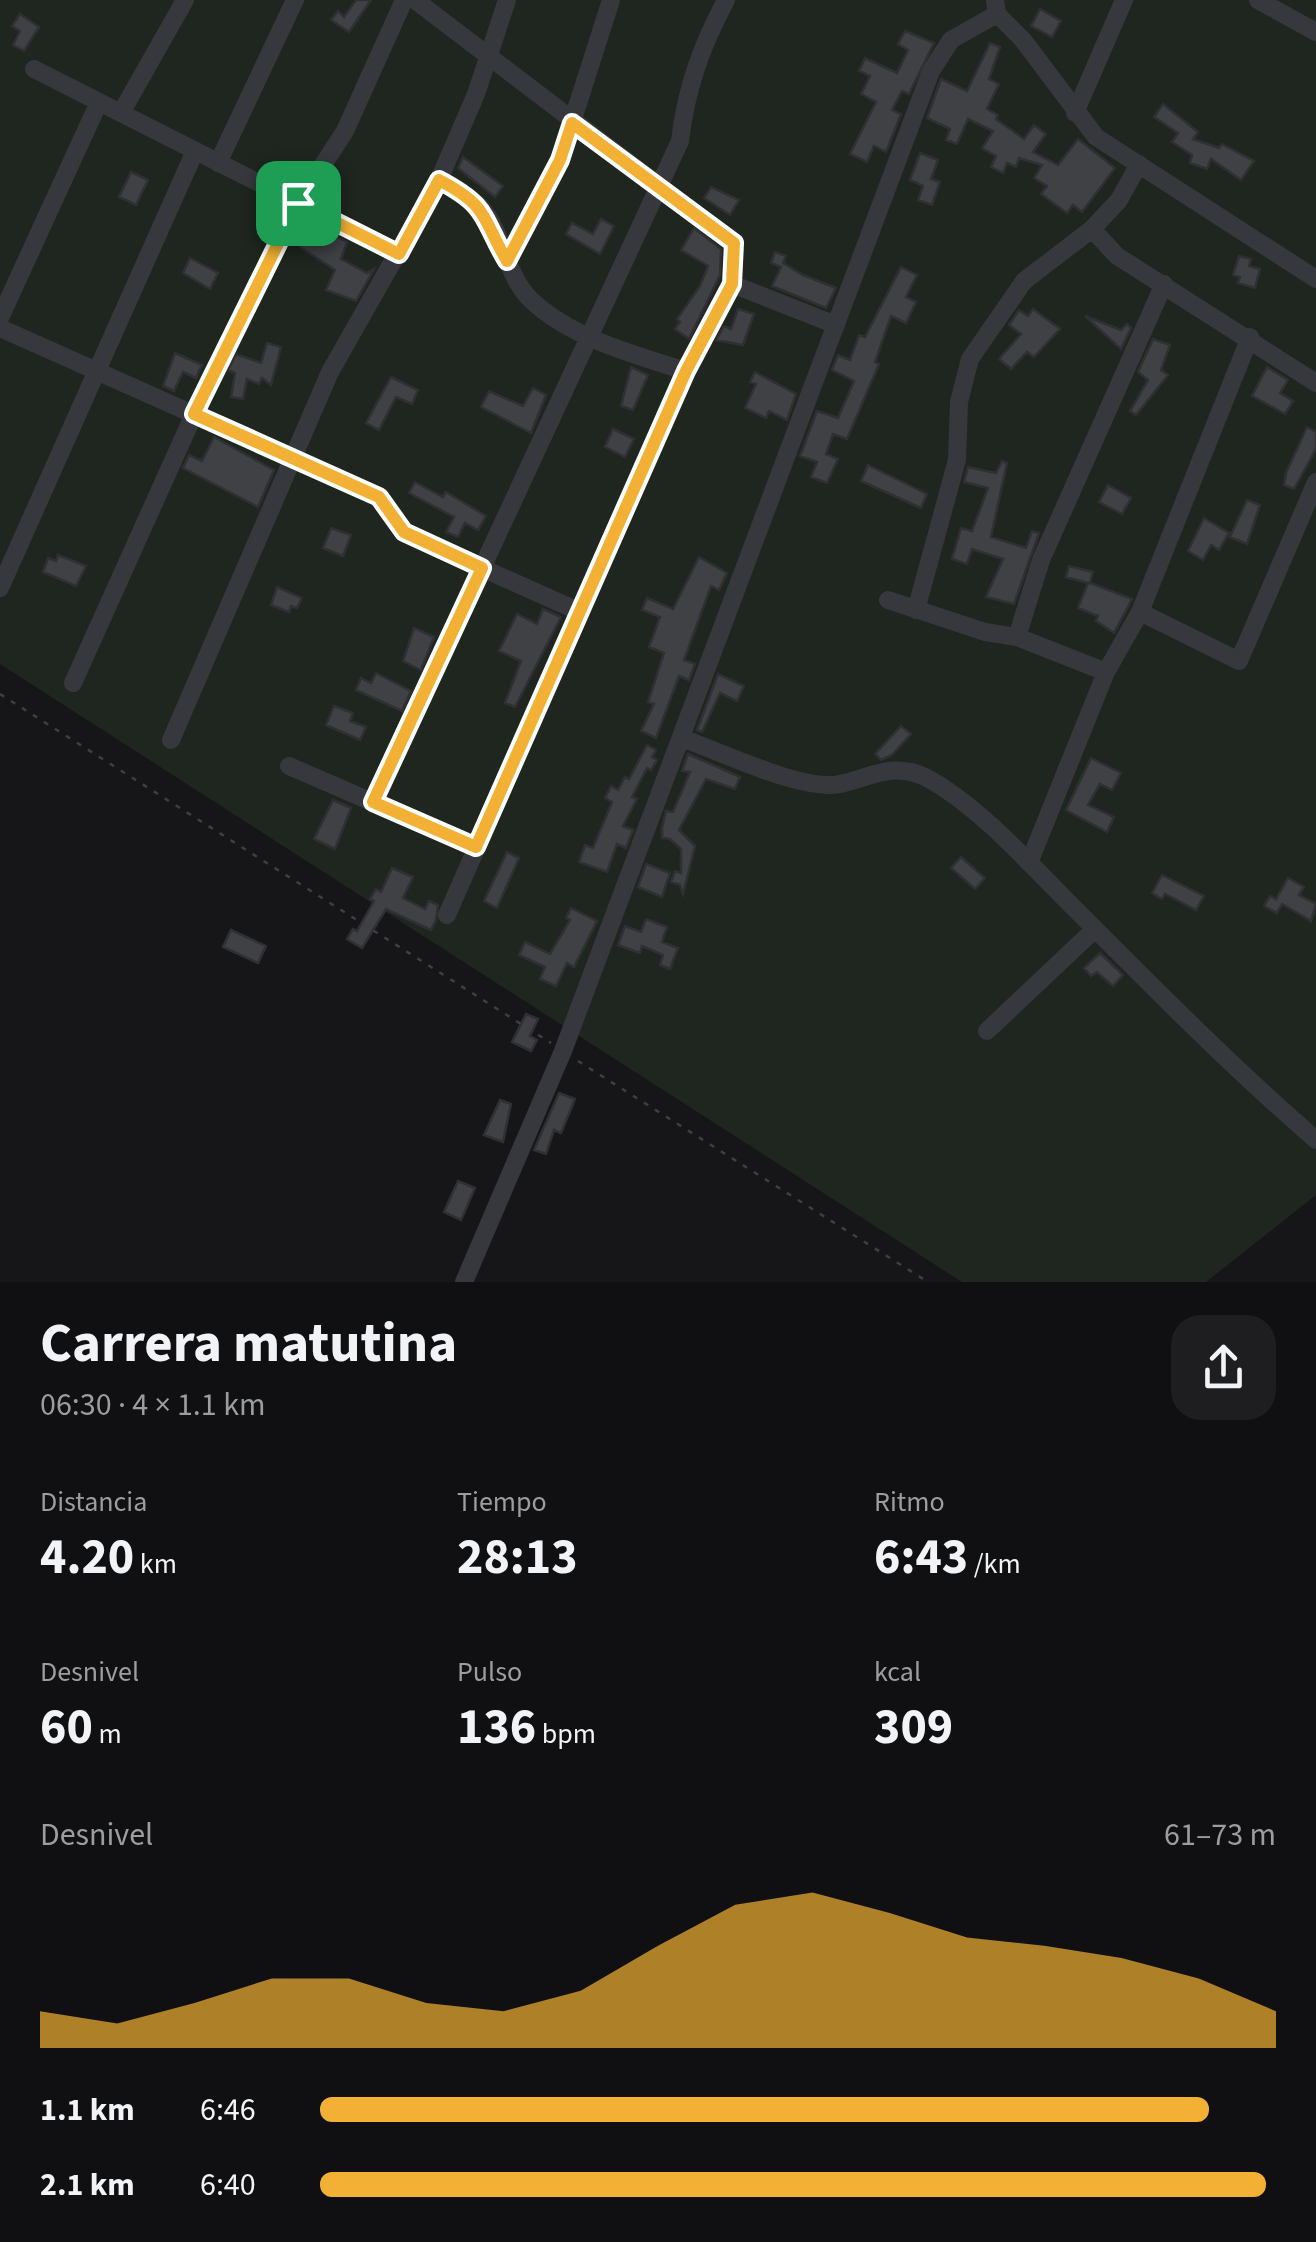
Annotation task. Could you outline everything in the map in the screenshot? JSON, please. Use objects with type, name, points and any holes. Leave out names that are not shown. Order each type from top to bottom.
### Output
[{"type":"street","points":[[121,113],[185,0]]},
{"type":"street","points":[[218,162],[295,0]]},
{"type":"street","points":[[73,683],[194,414],[298,203],[344,130],[404,0]]},
{"type":"street","points":[[415,0],[734,243],[732,284],[686,371],[447,915]]},
{"type":"street","points":[[170,740],[330,372],[439,180],[507,0]]},
{"type":"street","points":[[507,261],[560,160],[610,0]]},
{"type":"street","points":[[373,802],[680,141],[686,96],[700,50],[726,0]]},
{"type":"street","points":[[1075,113],[1124,0]]},
{"type":"street","points":[[1258,0],[1316,32]]},
{"type":"street","points":[[464,1282],[563,1051],[932,71],[951,40],[996,7],[1096,136],[1316,279]]},
{"type":"street","points":[[34,69],[399,254]]},
{"type":"street","points":[[0,318],[98,102]]},
{"type":"street","points":[[0,588],[195,151]]},
{"type":"street","points":[[916,610],[957,460],[959,402],[970,359],[1024,281],[1092,229],[1119,200],[1139,164]]},
{"type":"street","points":[[439,180],[466,194],[489,217],[507,261],[530,299],[588,336],[686,371]]},
{"type":"street","points":[[1092,229],[1117,256],[1250,337],[1316,383]]},
{"type":"street","points":[[732,284],[836,325]]},
{"type":"street","points":[[1017,637],[1042,560],[1164,284]]},
{"type":"street","points":[[0,328],[379,497],[404,532],[578,612]]},
{"type":"street","points":[[1029,862],[1106,672],[1140,612],[1250,337]]},
{"type":"street","points":[[1140,612],[1239,661],[1316,482]]},
{"type":"street","points":[[888,600],[985,632],[1017,637],[1106,672]]},
{"type":"street","points":[[681,738],[813,784],[840,784],[874,770],[904,770],[928,778],[1029,862],[1244,1078],[1316,1140]]},
{"type":"street","points":[[288,766],[476,847]]},
{"type":"street","points":[[986,1031],[1095,928]]},
{"type":"path","points":[[0,694],[928,1282]]},
{"type":"shaded area","points":[[0,0],[1316,0],[1316,1195],[1206,1282],[962,1282],[0,664]]},
{"type":"building","points":[[356,0],[371,0],[349,32],[331,20],[338,11],[344,17]]},
{"type":"building","points":[[1040,9],[1061,21],[1052,37],[1031,26]]},
{"type":"building","points":[[20,14],[39,27],[24,51],[13,45],[20,31],[12,26]]},
{"type":"building","points":[[905,31],[934,43],[909,94],[902,91],[892,110],[901,114],[886,152],[874,146],[867,162],[850,154],[876,102],[861,94],[870,76],[859,71],[865,58],[897,73],[908,50],[898,44]]},
{"type":"building","points":[[990,43],[1000,47],[989,79],[999,84],[987,109],[998,115],[996,119],[1024,139],[1034,125],[1046,134],[1033,152],[1058,165],[1078,139],[1115,168],[1082,212],[1073,205],[1067,213],[1041,194],[1047,186],[1034,178],[1042,165],[1019,158],[1016,167],[1007,163],[1003,173],[991,167],[996,156],[982,148],[993,131],[968,119],[957,144],[946,140],[950,129],[927,118],[941,79],[967,91]]},
{"type":"building","points":[[1163,104],[1198,132],[1193,139],[1219,148],[1222,144],[1254,161],[1241,180],[1211,159],[1207,169],[1190,163],[1192,155],[1172,142],[1178,133],[1154,117]]},
{"type":"building","points":[[920,153],[938,160],[931,179],[940,182],[932,205],[918,200],[923,186],[910,180]]},
{"type":"building","points":[[463,157],[503,186],[495,197],[458,168]]},
{"type":"building","points":[[131,172],[148,180],[136,205],[119,197]]},
{"type":"building","points":[[711,187],[739,200],[730,215],[704,198]]},
{"type":"building","points":[[601,219],[614,226],[600,254],[566,234],[572,223],[593,234]]},
{"type":"building","points":[[315,226],[347,242],[341,259],[367,273],[374,269],[356,301],[326,290],[335,270],[300,247]]},
{"type":"building","points":[[694,228],[721,249],[720,275],[689,339],[675,329],[680,322],[677,319],[700,286],[708,266],[681,250]]},
{"type":"building","points":[[775,252],[786,256],[783,263],[803,275],[836,288],[826,308],[772,286],[781,267],[771,263]]},
{"type":"building","points":[[1239,256],[1251,259],[1249,266],[1260,269],[1255,288],[1238,283],[1240,277],[1233,275]]},
{"type":"building","points":[[190,258],[218,273],[210,289],[183,273]]},
{"type":"building","points":[[901,267],[917,275],[906,297],[916,302],[906,323],[891,316],[875,362],[879,364],[847,439],[833,434],[826,454],[838,459],[827,483],[811,477],[817,462],[800,456],[817,411],[838,418],[854,381],[832,370],[838,355],[850,360],[859,335],[865,337]]},
{"type":"building","points":[[738,309],[754,314],[743,345],[716,340],[724,326],[731,329]]},
{"type":"building","points":[[1033,309],[1060,329],[1034,357],[1027,352],[1011,369],[999,359],[1021,334],[1009,325],[1019,310],[1028,316]]},
{"type":"building","points":[[1085,316],[1121,330],[1127,324],[1131,328],[1121,349]]},
{"type":"building","points":[[1153,339],[1170,345],[1161,370],[1168,375],[1136,415],[1130,411],[1148,380],[1138,372]]},
{"type":"building","points":[[267,343],[281,347],[271,385],[262,378],[259,384],[247,379],[243,399],[231,397],[235,373],[228,370],[236,354],[261,363]]},
{"type":"building","points":[[175,353],[202,365],[196,378],[183,372],[174,391],[163,386]]},
{"type":"building","points":[[631,367],[648,375],[633,410],[621,406]]},
{"type":"building","points":[[1267,367],[1288,380],[1280,393],[1293,401],[1285,414],[1252,396]]},
{"type":"building","points":[[755,372],[796,394],[787,420],[769,411],[766,418],[745,408],[756,384],[750,382]]},
{"type":"building","points":[[391,377],[418,390],[412,404],[396,397],[379,430],[366,423]]},
{"type":"building","points":[[533,388],[546,395],[531,433],[481,407],[489,391],[523,406]]},
{"type":"building","points":[[1307,427],[1316,432],[1316,449],[1294,489],[1284,485],[1286,473]]},
{"type":"building","points":[[613,429],[634,439],[625,457],[605,447]]},
{"type":"building","points":[[214,437],[274,470],[258,507],[183,468],[189,455],[202,461]]},
{"type":"building","points":[[1002,461],[1007,463],[991,537],[1026,548],[1032,531],[1039,533],[1014,604],[986,597],[1003,559],[972,549],[967,564],[952,559],[961,528],[972,531],[988,488],[964,482],[968,467],[996,473]]},
{"type":"building","points":[[868,465],[927,494],[921,508],[861,481]]},
{"type":"building","points":[[415,482],[443,497],[446,492],[486,516],[478,530],[465,523],[458,537],[446,532],[454,517],[409,493]]},
{"type":"building","points":[[1108,485],[1131,498],[1122,514],[1099,502]]},
{"type":"building","points":[[1247,500],[1260,505],[1247,544],[1230,537]]},
{"type":"building","points":[[1204,518],[1229,533],[1219,550],[1211,545],[1203,560],[1188,551]]},
{"type":"building","points":[[331,528],[351,535],[343,556],[323,548]]},
{"type":"building","points":[[58,555],[86,566],[76,586],[43,572],[48,558],[56,561]]},
{"type":"building","points":[[699,557],[727,573],[719,590],[711,586],[684,660],[695,664],[689,680],[679,676],[656,738],[641,731],[654,704],[648,702],[664,653],[649,647],[660,617],[642,610],[647,598],[673,609]]},
{"type":"building","points":[[1069,566],[1093,572],[1090,583],[1132,599],[1114,633],[1096,621],[1098,616],[1078,608],[1088,583],[1066,577]]},
{"type":"building","points":[[277,587],[302,598],[297,608],[291,606],[289,612],[271,605]]},
{"type":"building","points":[[543,609],[561,617],[515,707],[505,703],[521,661],[499,651],[517,614],[537,624]]},
{"type":"building","points":[[414,628],[434,637],[421,670],[403,661]]},
{"type":"building","points":[[376,673],[411,691],[402,711],[356,690],[361,678],[371,683]]},
{"type":"building","points":[[718,674],[744,686],[737,701],[720,693],[702,732],[697,730]]},
{"type":"building","points":[[334,706],[353,713],[350,721],[366,727],[360,740],[326,725]]},
{"type":"building","points":[[901,726],[911,734],[892,755],[881,760],[875,754]]},
{"type":"building","points":[[647,745],[656,750],[652,757],[657,760],[651,770],[647,768],[632,797],[637,799],[623,826],[633,830],[626,848],[617,844],[607,872],[579,862],[585,845],[593,848],[612,802],[605,798],[611,786],[618,790],[625,777],[629,779]]},
{"type":"building","points":[[688,754],[740,777],[735,789],[706,779],[679,830],[695,846],[683,894],[680,885],[671,882],[675,871],[681,873],[681,849],[670,839],[662,838],[662,828],[666,811],[673,812],[690,772],[682,771]]},
{"type":"building","points":[[1091,758],[1121,773],[1112,790],[1100,784],[1088,805],[1114,817],[1107,832],[1066,810]]},
{"type":"building","points":[[333,800],[351,808],[335,849],[314,839]]},
{"type":"building","points":[[507,852],[519,858],[497,908],[484,901]]},
{"type":"building","points":[[961,857],[985,878],[975,889],[951,868]]},
{"type":"building","points":[[646,864],[670,873],[662,897],[638,887]]},
{"type":"building","points":[[392,868],[413,877],[403,898],[425,909],[429,901],[438,905],[436,920],[431,930],[386,909],[362,948],[347,939],[353,929],[357,931],[374,901],[370,899],[376,889],[381,892]]},
{"type":"building","points":[[1162,875],[1204,896],[1196,910],[1165,894],[1162,899],[1152,893]]},
{"type":"building","points":[[1288,878],[1304,887],[1299,895],[1316,904],[1311,921],[1282,904],[1277,913],[1264,906],[1270,896],[1276,899]]},
{"type":"building","points":[[571,908],[597,921],[574,967],[567,963],[556,986],[540,979],[545,967],[519,955],[525,942],[550,954],[570,920],[566,918]]},
{"type":"building","points":[[646,919],[667,927],[662,942],[678,948],[670,969],[660,965],[663,955],[642,946],[640,953],[618,945],[625,926],[641,932]]},
{"type":"building","points":[[231,930],[266,946],[258,963],[223,947]]},
{"type":"building","points":[[1100,953],[1123,975],[1113,986],[1097,972],[1091,976],[1084,968]]},
{"type":"building","points":[[526,1014],[538,1019],[530,1036],[537,1040],[531,1051],[512,1042]]},
{"type":"building","points":[[559,1093],[575,1099],[561,1133],[554,1130],[546,1154],[534,1150]]},
{"type":"building","points":[[500,1100],[511,1104],[503,1142],[484,1135]]},
{"type":"building","points":[[458,1181],[475,1188],[461,1220],[444,1212]]},
{"type":"route","points":[[572,123],[734,243],[732,284],[686,371],[476,847],[373,802],[482,568],[404,532],[379,497],[194,414],[298,203],[399,254],[439,180],[466,194],[489,217],[507,261],[560,160],[572,123]]}]
